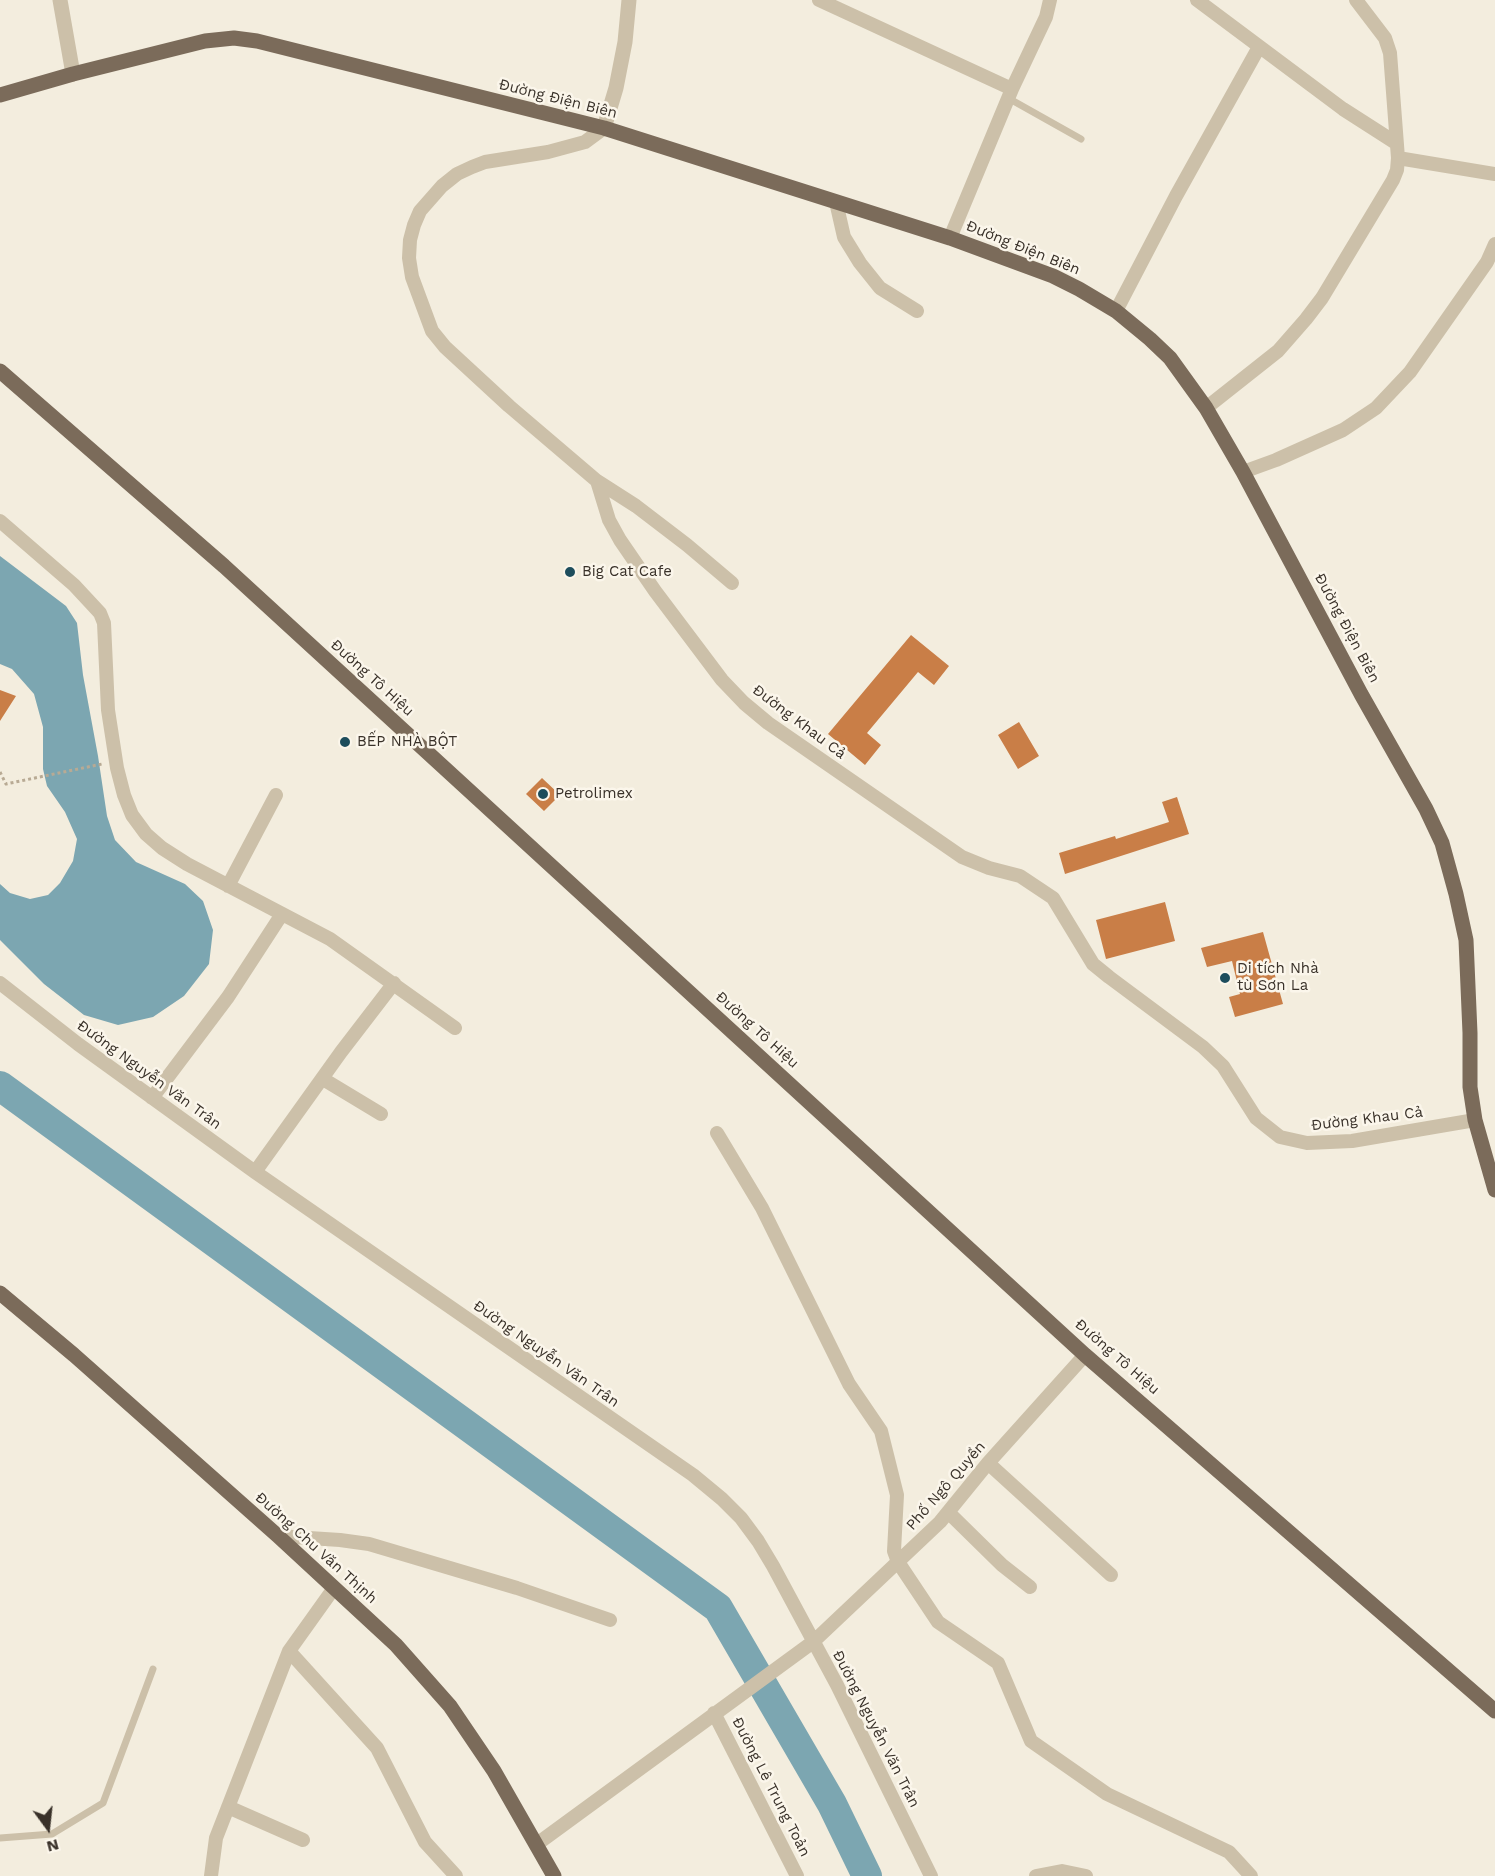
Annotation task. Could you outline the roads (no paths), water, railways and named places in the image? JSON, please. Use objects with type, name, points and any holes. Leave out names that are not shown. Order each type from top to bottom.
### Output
[{"type":"main road","name":"Đường Điện Biên","points":[[0,95],[205,41],[234,38],[257,41],[604,128],[950,238],[1053,276],[1116,311],[1170,358],[1206,408],[1426,809],[1442,843],[1466,940],[1470,1087],[1475,1120],[1495,1190]]},
{"type":"main road","name":"Đường Tô Hiệu","points":[[0,371],[241,582],[1085,1355],[1495,1711]]},
{"type":"main road","name":"Đường Chu Văn Thịnh","points":[[0,1293],[74,1355],[278,1536],[396,1645],[450,1706],[494,1771],[554,1876]]},
{"type":"street","points":[[60,0],[73,74]]},
{"type":"street","points":[[629,0],[625,42],[616,88],[604,128],[585,142],[527,156],[485,162],[457,174],[442,186],[420,212],[414,225],[409,258],[412,277],[432,332],[445,347],[597,482],[636,506],[732,583]]},
{"type":"street","points":[[819,0],[1010,93]]},
{"type":"street","points":[[950,238],[1010,93],[1046,17],[1050,0]]},
{"type":"street","points":[[1197,0],[1342,109],[1396,143]]},
{"type":"street","points":[[1206,408],[1278,351],[1322,298],[1397,170],[1390,53],[1385,38],[1356,0]]},
{"type":"street","points":[[1116,311],[1176,196],[1259,47]]},
{"type":"street","points":[[1398,158],[1495,174]]},
{"type":"street","points":[[836,202],[844,237],[860,263],[880,288],[917,311]]},
{"type":"street","points":[[1243,472],[1299,451],[1343,430],[1376,408],[1410,372],[1487,262],[1495,244]]},
{"type":"street","name":"Đường Khau Cả","points":[[597,482],[609,520],[620,540],[683,629],[722,680],[744,703],[768,723],[962,857],[989,868],[1020,876],[1053,898],[1094,964],[1203,1047],[1223,1066],[1256,1118],[1280,1137],[1307,1143],[1352,1141],[1475,1120]]},
{"type":"street","points":[[0,521],[74,585],[100,613],[104,623],[106,681],[113,743],[124,795],[132,815],[146,834],[162,848],[228,886],[330,939],[455,1028]]},
{"type":"street","points":[[228,886],[276,795]]},
{"type":"street","points":[[152,1098],[228,997],[282,914]]},
{"type":"street","name":"Đường Nguyễn Văn Trân","points":[[0,983],[78,1044],[255,1172],[693,1475],[722,1498],[758,1541],[837,1685],[931,1876]]},
{"type":"street","points":[[255,1172],[340,1052],[394,983]]},
{"type":"street","points":[[323,1079],[381,1114]]},
{"type":"street","points":[[717,1133],[762,1208],[849,1384],[881,1431],[897,1495],[894,1551],[898,1562],[938,1622],[998,1663],[1032,1741],[1107,1794],[1228,1852],[1251,1876]]},
{"type":"street","name":"Phố Ngô Quyền","points":[[714,1713],[813,1642],[898,1562],[948,1512],[988,1463],[1085,1355]]},
{"type":"street","points":[[988,1463],[1111,1575]]},
{"type":"street","points":[[948,1512],[1002,1565],[1030,1587]]},
{"type":"street","points":[[278,1536],[369,1544],[517,1588],[610,1620]]},
{"type":"street","points":[[211,1876],[216,1838],[289,1651],[334,1588]]},
{"type":"street","points":[[289,1651],[377,1748],[425,1842],[456,1876]]},
{"type":"street","points":[[537,1844],[714,1713]]},
{"type":"street","name":"Đường Lê Trung Toản","points":[[714,1713],[797,1876]]},
{"type":"street","points":[[228,1807],[303,1840]]},
{"type":"street","points":[[1036,1876],[1063,1874],[1086,1876]]},
{"type":"lane","points":[[1010,93],[1081,139]]},
{"type":"lane","points":[[0,1838],[52,1834],[103,1803],[153,1669]]},
{"type":"water","points":[[0,556],[66,606],[77,623],[83,675],[107,816],[115,840],[136,862],[185,884],[203,901],[213,930],[209,964],[184,996],[153,1017],[118,1025],[84,1015],[44,984],[0,940],[0,884],[10,893],[30,899],[48,895],[60,883],[73,861],[77,839],[65,812],[47,786],[43,769],[43,727],[34,694],[12,669],[0,664]]},
{"type":"waterway","points":[[0,1086],[718,1608],[832,1804],[867,1876]]},
{"type":"place","name":"Big Cat Cafe","points":[[570,572]]},
{"type":"place","name":"BẾP NHÀ BỘT","points":[[345,742]]},
{"type":"place","name":"Petrolimex","points":[[543,794]]},
{"type":"place","name":"Di tích Nhà tù Sơn La","points":[[1225,978]]}]
